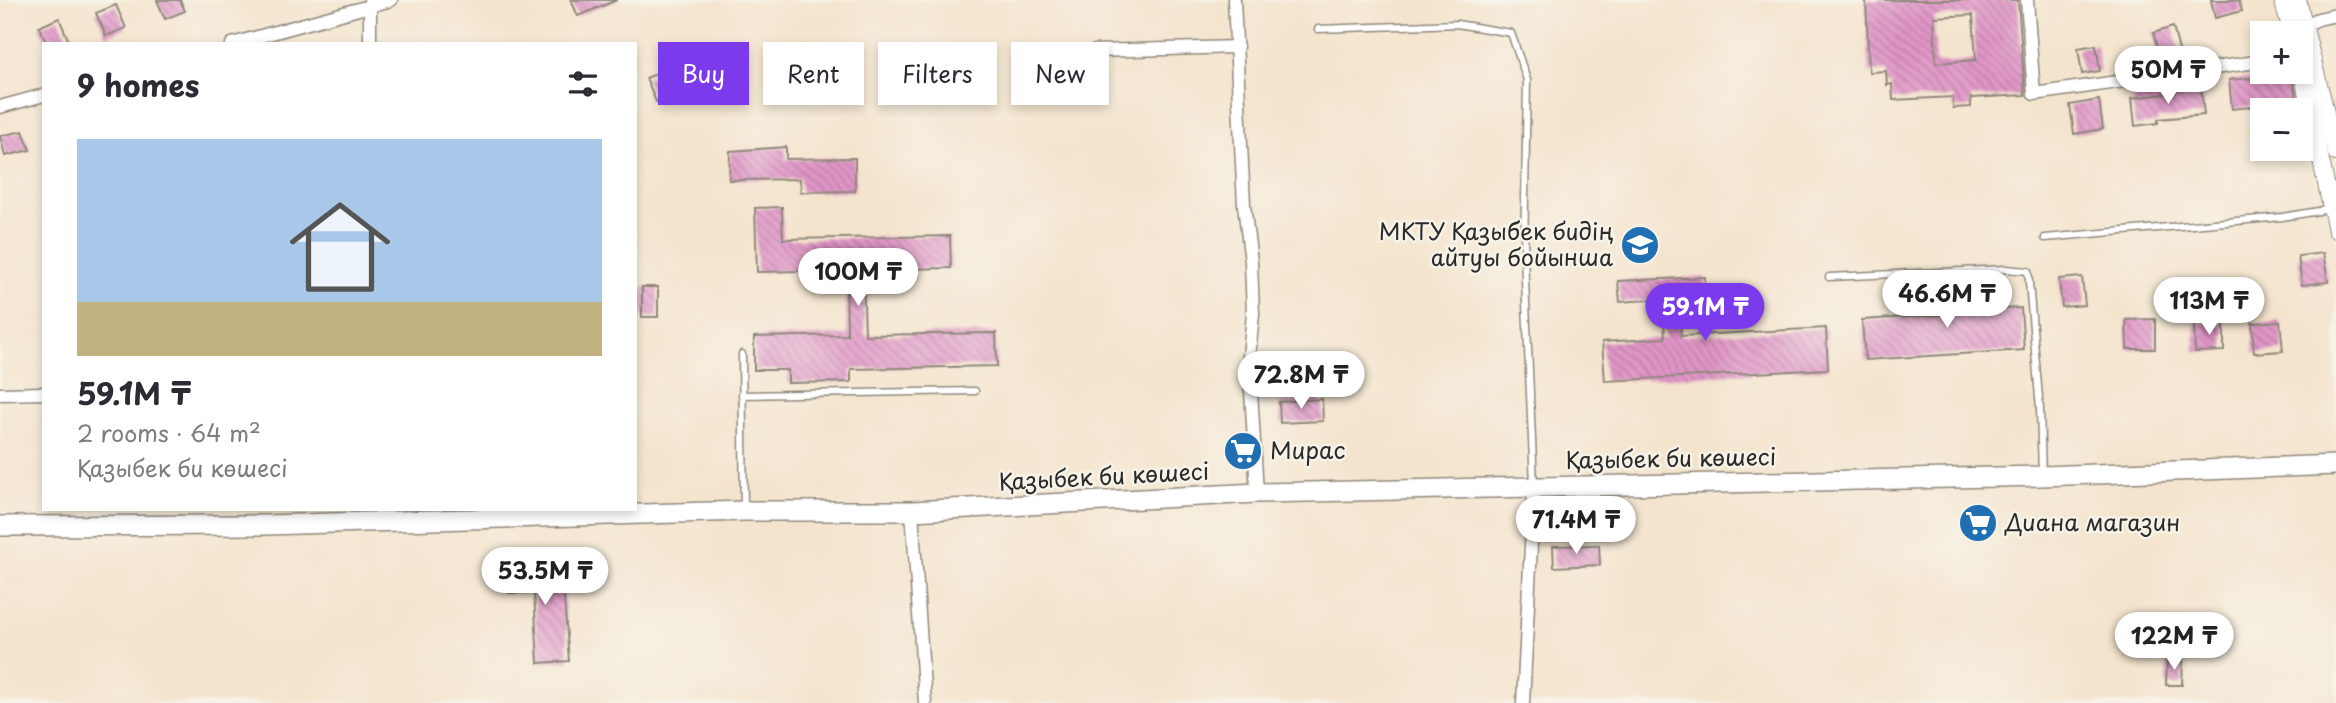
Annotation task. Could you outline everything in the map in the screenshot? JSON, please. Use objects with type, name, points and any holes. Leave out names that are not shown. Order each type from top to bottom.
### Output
[{"type":"main road","name":"Қазыбек би көшесі","points":[[0,526],[345,516],[912,511],[1257,494],[2042,476],[2335,464]]},
{"type":"street","points":[[239,42],[371,3],[391,0]]},
{"type":"street","points":[[1234,0],[1244,205],[1251,262],[1253,314],[1249,356],[1257,494]]},
{"type":"street","points":[[2027,0],[2034,94],[2250,63]]},
{"type":"street","points":[[2282,0],[2290,21]]},
{"type":"street","points":[[2295,21],[2298,0]]},
{"type":"street","points":[[370,42],[371,3]]},
{"type":"street","points":[[2313,22],[2336,15]]},
{"type":"street","points":[[1109,51],[1237,47]]},
{"type":"street","points":[[2305,84],[2336,230]]},
{"type":"street","points":[[2312,84],[2336,153]]},
{"type":"street","points":[[0,107],[42,96]]},
{"type":"street","points":[[0,394],[42,393]]},
{"type":"street","points":[[1523,703],[1534,486]]},
{"type":"street","points":[[912,511],[925,703]]},
{"type":"lane","points":[[1318,30],[1457,24],[1511,33],[1527,80],[1524,257],[1534,486]]},
{"type":"lane","points":[[2045,238],[2282,217],[2319,211],[2332,205]]},
{"type":"lane","points":[[1829,276],[2006,269],[2028,271],[2040,409],[2042,476]]},
{"type":"lane","points":[[742,354],[744,512]]},
{"type":"lane","points":[[743,395],[975,391]]},
{"type":"building","points":[[157,0],[180,0],[185,11],[165,19]]},
{"type":"building","points":[[571,0],[617,0],[578,16]]},
{"type":"building","points":[[1866,0],[2018,0],[2025,95],[1971,98],[1971,107],[1953,108],[1953,97],[1893,100],[1892,84],[1887,85],[1886,71],[1869,72]],"holes":[[[1973,15],[1976,60],[1936,63],[1934,17]]]},
{"type":"building","points":[[2211,0],[2239,0],[2242,11],[2215,18]]},
{"type":"building","points":[[116,5],[126,28],[106,36],[96,13]]},
{"type":"building","points":[[59,18],[69,42],[46,42],[39,27]]},
{"type":"building","points":[[2173,27],[2180,54],[2160,58],[2153,33]]},
{"type":"building","points":[[2096,45],[2100,71],[2082,74],[2078,48]]},
{"type":"building","points":[[658,73],[658,101],[656,102],[646,78]]},
{"type":"building","points":[[2250,78],[2250,84],[2293,84],[2296,98],[2250,98],[2250,107],[2232,109],[2229,80]]},
{"type":"building","points":[[2201,87],[2204,115],[2158,119],[2158,123],[2135,126],[2132,98]]},
{"type":"building","points":[[2099,100],[2103,129],[2074,134],[2070,105]]},
{"type":"building","points":[[23,131],[30,150],[5,156],[0,136]]},
{"type":"building","points":[[786,147],[786,159],[855,158],[855,191],[801,192],[800,179],[729,180],[730,151]]},
{"type":"building","points":[[782,207],[783,239],[950,236],[951,268],[863,270],[865,335],[996,333],[997,366],[851,369],[851,382],[788,383],[788,370],[754,370],[754,337],[847,335],[846,270],[757,272],[755,208]]},
{"type":"building","points":[[2323,253],[2328,282],[2302,285],[2298,256]]},
{"type":"building","points":[[1705,277],[1706,298],[1679,300],[1681,336],[1826,328],[1828,369],[1605,381],[1602,342],[1665,338],[1663,299],[1620,302],[1618,281]]},
{"type":"building","points":[[2082,277],[2085,305],[2062,307],[2059,279]]},
{"type":"building","points":[[1983,282],[1985,310],[2021,308],[2024,350],[1865,360],[1862,320],[1957,314],[1955,284]]},
{"type":"building","points":[[642,287],[658,287],[658,317],[642,317]]},
{"type":"building","points":[[2155,319],[2155,349],[2127,349],[2126,320]]},
{"type":"building","points":[[2280,321],[2283,351],[2254,353],[2252,323]]},
{"type":"building","points":[[2194,323],[2224,323],[2224,351],[2195,352]]},
{"type":"building","points":[[1322,399],[1323,421],[1280,423],[1279,402]]},
{"type":"building","points":[[1599,545],[1600,565],[1554,567],[1553,546]]},
{"type":"building","points":[[561,561],[569,661],[538,663],[534,593],[508,593],[507,568],[532,567],[532,562]]},
{"type":"building","points":[[2167,658],[2183,659],[2182,685],[2166,685]]},
{"type":"place","name":"МКТУ Қазыбек бидің айтуы бойынша","points":[[1640,245]]},
{"type":"place","name":"Мирас","points":[[1243,451]]},
{"type":"place","name":"Диана магазин","points":[[1978,523]]}]
